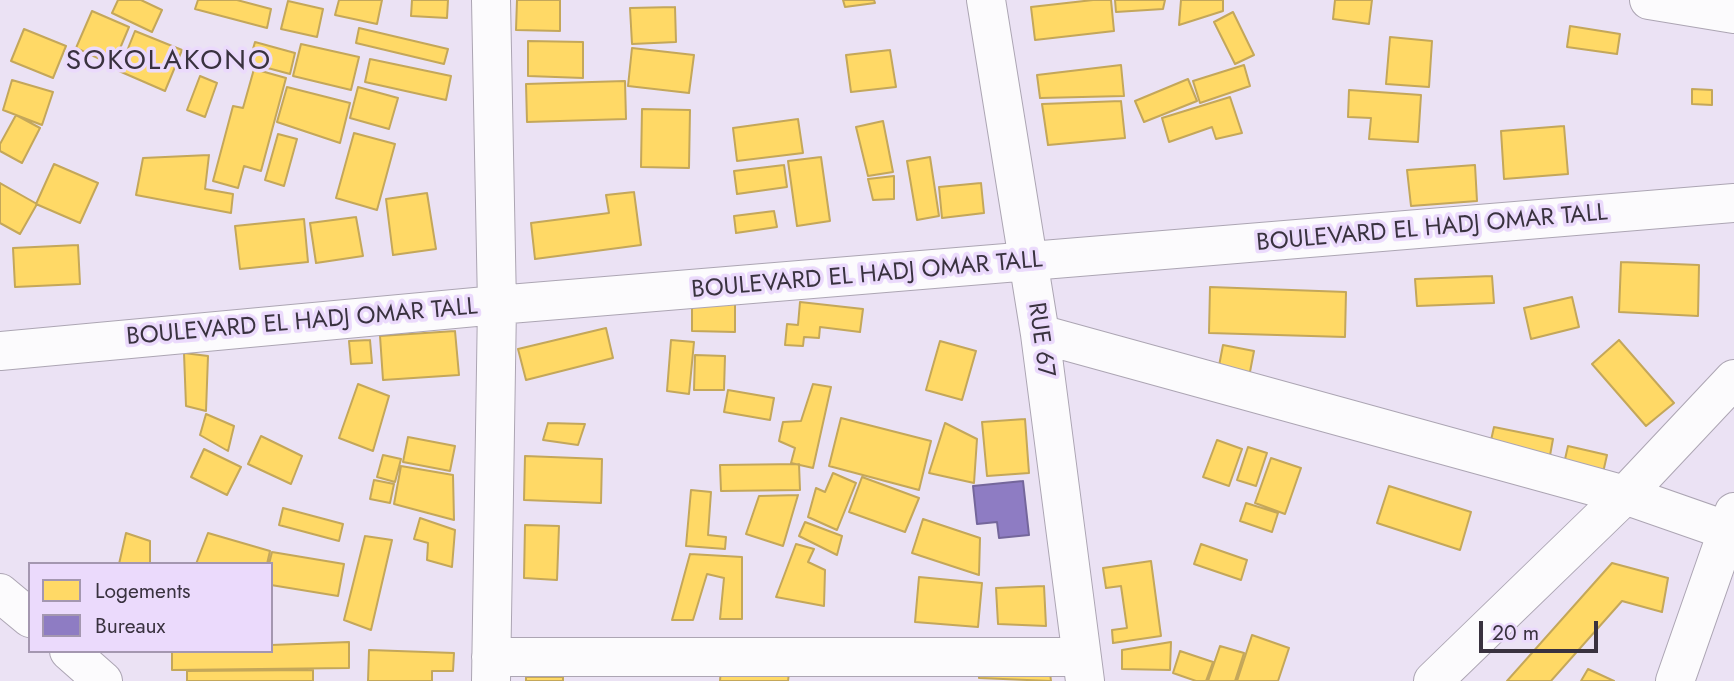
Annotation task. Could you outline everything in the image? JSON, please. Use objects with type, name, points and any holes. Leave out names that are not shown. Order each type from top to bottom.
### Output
[{"type":"street","points":[[491,0],[497,305],[491,669],[1083,669]]},
{"type":"street","name":"RUE 67","points":[[986,0],[1040,334],[1083,669]]},
{"type":"street","points":[[1649,0],[1734,14]]},
{"type":"street","name":"BOULEVARD EL HADJ OMAR TALL","points":[[0,351],[497,305],[1734,203]]},
{"type":"street","points":[[1040,334],[1732,525],[1675,681]]},
{"type":"street","points":[[1433,681],[1625,495],[1734,379]]},
{"type":"street","points":[[0,593],[28,616]]},
{"type":"building: Logements","points":[[118,0],[141,0],[162,10],[152,32],[112,13]]},
{"type":"building: Logements","points":[[198,0],[237,0],[271,9],[267,28],[195,9]]},
{"type":"building: Logements","points":[[339,0],[382,0],[377,24],[335,15]]},
{"type":"building: Logements","points":[[412,0],[448,0],[447,18],[411,16]]},
{"type":"building: Logements","points":[[517,0],[560,0],[560,31],[516,30]]},
{"type":"building: Logements","points":[[843,0],[874,0],[875,3],[845,7]]},
{"type":"building: Logements","points":[[1111,0],[1114,31],[1035,40],[1031,7]]},
{"type":"building: Logements","points":[[1115,0],[1165,0],[1163,9],[1116,12]]},
{"type":"building: Logements","points":[[1181,0],[1223,0],[1223,11],[1179,25]]},
{"type":"building: Logements","points":[[1335,0],[1372,0],[1369,24],[1333,19]]},
{"type":"building: Logements","points":[[288,1],[323,9],[317,37],[281,29]]},
{"type":"building: Logements","points":[[675,7],[676,42],[632,44],[630,8]]},
{"type":"building: Logements","points":[[92,11],[129,27],[113,65],[76,48]]},
{"type":"building: Logements","points":[[1233,12],[1254,55],[1235,64],[1214,22]]},
{"type":"building: Logements","points":[[1570,26],[1620,34],[1617,54],[1567,47]]},
{"type":"building: Logements","points":[[359,28],[448,49],[444,64],[356,43]]},
{"type":"building: Logements","points":[[24,29],[66,46],[53,78],[11,61]]},
{"type":"building: Logements","points":[[135,31],[182,50],[165,91],[119,71]]},
{"type":"building: Logements","points":[[1390,37],[1432,41],[1429,87],[1386,84]]},
{"type":"building: Logements","points":[[528,41],[583,42],[583,78],[528,76]]},
{"type":"building: Logements","points":[[255,42],[295,53],[290,74],[249,63]]},
{"type":"building: Logements","points":[[301,44],[359,57],[351,90],[293,76]]},
{"type":"building: Logements","points":[[632,48],[694,55],[689,93],[628,86]]},
{"type":"building: Logements","points":[[890,50],[896,87],[851,92],[846,55]]},
{"type":"building: Logements","points":[[370,59],[451,76],[446,100],[365,82]]},
{"type":"building: Logements","points":[[1121,65],[1124,96],[1040,98],[1037,75]]},
{"type":"building: Logements","points":[[1244,65],[1250,86],[1200,103],[1193,81]]},
{"type":"building: Logements","points":[[254,69],[286,78],[261,171],[244,166],[238,188],[213,181],[233,106],[243,108]]},
{"type":"building: Logements","points":[[200,76],[217,83],[205,117],[187,110]]},
{"type":"building: Logements","points":[[1188,79],[1197,101],[1144,122],[1135,101]]},
{"type":"building: Logements","points":[[12,80],[53,92],[42,125],[3,110]]},
{"type":"building: Logements","points":[[625,81],[626,119],[527,122],[526,84]]},
{"type":"building: Logements","points":[[287,87],[350,103],[340,143],[277,122]]},
{"type":"building: Logements","points":[[358,87],[398,98],[389,129],[350,118]]},
{"type":"building: Logements","points":[[1692,89],[1712,90],[1712,105],[1692,104]]},
{"type":"building: Logements","points":[[1349,90],[1421,95],[1418,142],[1369,139],[1371,118],[1348,117]]},
{"type":"building: Logements","points":[[1230,97],[1242,133],[1216,139],[1212,127],[1169,142],[1162,118]]},
{"type":"building: Logements","points":[[1121,101],[1125,138],[1048,145],[1042,104]]},
{"type":"building: Logements","points":[[642,109],[690,110],[689,168],[641,167]]},
{"type":"building: Logements","points":[[16,115],[40,128],[22,163],[0,151],[0,144]]},
{"type":"building: Logements","points":[[798,119],[803,153],[737,161],[733,128]]},
{"type":"building: Logements","points":[[883,121],[893,172],[868,176],[856,127]]},
{"type":"building: Logements","points":[[1564,126],[1568,174],[1504,179],[1501,131]]},
{"type":"building: Logements","points":[[354,133],[395,144],[377,210],[336,198]]},
{"type":"building: Logements","points":[[278,134],[297,139],[284,186],[265,180]]},
{"type":"building: Logements","points":[[209,155],[205,189],[233,194],[231,213],[136,195],[143,158]]},
{"type":"building: Logements","points":[[821,157],[830,221],[797,226],[788,161]]},
{"type":"building: Logements","points":[[930,157],[939,216],[917,220],[907,161]]},
{"type":"building: Logements","points":[[54,164],[98,183],[80,223],[36,204]]},
{"type":"building: Logements","points":[[784,165],[787,187],[737,194],[734,171]]},
{"type":"building: Logements","points":[[1475,165],[1477,201],[1411,206],[1407,170]]},
{"type":"building: Logements","points":[[894,176],[894,199],[873,200],[868,179]]},
{"type":"building: Logements","points":[[0,183],[37,204],[20,234],[0,223]]},
{"type":"building: Logements","points":[[981,183],[984,213],[942,218],[939,187]]},
{"type":"building: Logements","points":[[634,192],[641,245],[535,259],[531,223],[609,213],[606,195]]},
{"type":"building: Logements","points":[[427,193],[436,249],[393,255],[386,199]]},
{"type":"building: Logements","points":[[774,211],[777,227],[736,233],[734,216]]},
{"type":"building: Logements","points":[[356,217],[363,256],[316,263],[310,223]]},
{"type":"building: Logements","points":[[304,219],[308,262],[240,269],[235,226]]},
{"type":"building: Logements","points":[[78,245],[80,284],[15,287],[13,248]]},
{"type":"building: Logements","points":[[1621,262],[1699,265],[1698,316],[1619,312]]},
{"type":"building: Logements","points":[[1492,276],[1494,303],[1417,306],[1415,279]]},
{"type":"building: Logements","points":[[1210,287],[1346,292],[1345,337],[1209,333]]},
{"type":"building: Logements","points":[[1572,297],[1579,327],[1531,339],[1524,308]]},
{"type":"building: Logements","points":[[800,302],[863,309],[860,332],[820,327],[819,338],[804,337],[803,346],[785,345],[787,324],[798,325]]},
{"type":"building: Logements","points":[[692,303],[735,304],[735,332],[692,331]]},
{"type":"building: Logements","points":[[606,328],[613,358],[526,380],[518,349]]},
{"type":"building: Logements","points":[[455,331],[459,375],[383,380],[380,336]]},
{"type":"building: Logements","points":[[370,340],[372,363],[351,364],[349,341]]},
{"type":"building: Logements","points":[[671,340],[694,342],[689,394],[667,391]]},
{"type":"building: Logements","points":[[1619,340],[1674,403],[1646,426],[1592,364]]},
{"type":"building: Logements","points":[[940,341],[976,351],[962,400],[926,390]]},
{"type":"building: Logements","points":[[1223,345],[1254,351],[1249,377],[1218,371]]},
{"type":"building: Logements","points":[[184,353],[208,356],[206,411],[186,406]]},
{"type":"building: Logements","points":[[695,355],[725,356],[724,390],[694,390]]},
{"type":"building: Logements","points":[[358,384],[389,396],[373,451],[339,438]]},
{"type":"building: Logements","points":[[813,384],[831,387],[813,468],[791,463],[795,448],[779,441],[783,422],[801,421]]},
{"type":"building: Logements","points":[[728,390],[774,398],[770,420],[724,412]]},
{"type":"building: Logements","points":[[206,414],[234,426],[228,451],[200,435]]},
{"type":"building: Logements","points":[[841,418],[931,441],[919,490],[829,466]]},
{"type":"building: Logements","points":[[1025,419],[1029,473],[987,476],[982,422]]},
{"type":"building: Logements","points":[[548,423],[585,424],[578,445],[543,440]]},
{"type":"building: Logements","points":[[945,423],[977,439],[974,483],[929,473]]},
{"type":"building: Logements","points":[[1494,427],[1553,439],[1549,461],[1489,449]]},
{"type":"building: Logements","points":[[261,436],[302,456],[291,484],[248,464]]},
{"type":"building: Logements","points":[[408,437],[455,446],[450,471],[403,462]]},
{"type":"building: Logements","points":[[1217,440],[1242,449],[1229,486],[1203,477]]},
{"type":"building: Logements","points":[[1568,446],[1607,455],[1602,477],[1563,468]]},
{"type":"building: Logements","points":[[1248,447],[1267,453],[1256,486],[1237,480]]},
{"type":"building: Logements","points":[[204,449],[241,467],[227,495],[191,477]]},
{"type":"building: Logements","points":[[383,455],[401,459],[395,482],[377,477]]},
{"type":"building: Logements","points":[[525,456],[602,459],[601,503],[524,500]]},
{"type":"building: Logements","points":[[1271,458],[1301,468],[1285,514],[1255,503]]},
{"type":"building: Logements","points":[[799,464],[800,490],[721,491],[720,465]]},
{"type":"building: Logements","points":[[401,466],[453,475],[454,520],[394,504]]},
{"type":"building: Logements","points":[[833,473],[856,483],[837,530],[808,517],[816,488],[825,492]]},
{"type":"building: Logements","points":[[862,477],[919,498],[905,532],[849,512]]},
{"type":"building: Logements","points":[[374,480],[394,484],[390,503],[370,499]]},
{"type":"building: Logements","points":[[1389,486],[1471,512],[1460,550],[1377,523]]},
{"type":"building: Logements","points":[[691,490],[711,492],[708,535],[726,537],[725,549],[686,546]]},
{"type":"building: Logements","points":[[798,495],[783,546],[746,534],[759,496]]},
{"type":"building: Logements","points":[[1246,503],[1278,513],[1272,532],[1240,521]]},
{"type":"building: Logements","points":[[283,508],[343,524],[339,541],[279,525]]},
{"type":"building: Logements","points":[[420,518],[455,530],[452,567],[427,560],[428,543],[414,539]]},
{"type":"building: Logements","points":[[923,519],[980,538],[979,575],[912,553]]},
{"type":"building: Logements","points":[[805,522],[842,536],[837,555],[799,536]]},
{"type":"building: Logements","points":[[525,525],[559,526],[557,580],[524,578]]},
{"type":"building: Logements","points":[[126,533],[150,541],[150,562],[119,562]]},
{"type":"building: Logements","points":[[208,533],[270,551],[267,562],[197,562]]},
{"type":"building: Logements","points":[[365,536],[392,540],[371,630],[344,620]]},
{"type":"building: Logements","points":[[796,544],[814,549],[808,562],[825,570],[824,606],[776,597]]},
{"type":"building: Logements","points":[[1201,544],[1247,560],[1241,580],[1194,564]]},
{"type":"building: Logements","points":[[272,552],[344,564],[338,596],[273,585],[273,562],[270,562]]},
{"type":"building: Logements","points":[[690,554],[742,557],[742,619],[720,619],[724,578],[707,574],[693,620],[672,620]]},
{"type":"building: Logements","points":[[1151,561],[1161,636],[1113,643],[1112,630],[1127,628],[1121,586],[1106,588],[1103,568]]},
{"type":"building: Logements","points":[[1612,563],[1668,578],[1662,612],[1622,601],[1551,681],[1507,681]]},
{"type":"building: Logements","points":[[919,577],[982,583],[978,627],[915,622]]},
{"type":"building: Logements","points":[[1044,586],[1046,626],[998,624],[996,588]]},
{"type":"building: Logements","points":[[1252,635],[1289,648],[1278,681],[1237,681]]},
{"type":"building: Logements","points":[[349,642],[349,668],[172,670],[172,653],[273,653],[273,645]]},
{"type":"building: Logements","points":[[1171,642],[1170,670],[1122,669],[1122,650]]},
{"type":"building: Logements","points":[[1220,646],[1244,653],[1235,681],[1208,681]]},
{"type":"building: Logements","points":[[369,650],[454,653],[453,671],[432,671],[432,681],[368,681]]},
{"type":"building: Logements","points":[[1180,651],[1213,662],[1206,681],[1196,681],[1173,673]]},
{"type":"building: Logements","points":[[979,658],[1049,665],[1051,681],[979,678]]},
{"type":"building: Logements","points":[[721,668],[789,673],[788,681],[720,681]]},
{"type":"building: Logements","points":[[1588,669],[1614,681],[1581,681]]},
{"type":"building: Logements","points":[[313,670],[313,681],[187,681],[187,671]]},
{"type":"building: Logements","points":[[526,677],[563,677],[563,681],[526,681]]},
{"type":"building: Bureaux","points":[[1023,481],[1029,535],[999,538],[997,522],[977,524],[973,486]]},
{"type":"district","name":"SOKOLAKONO","points":[[169,62]]}]
